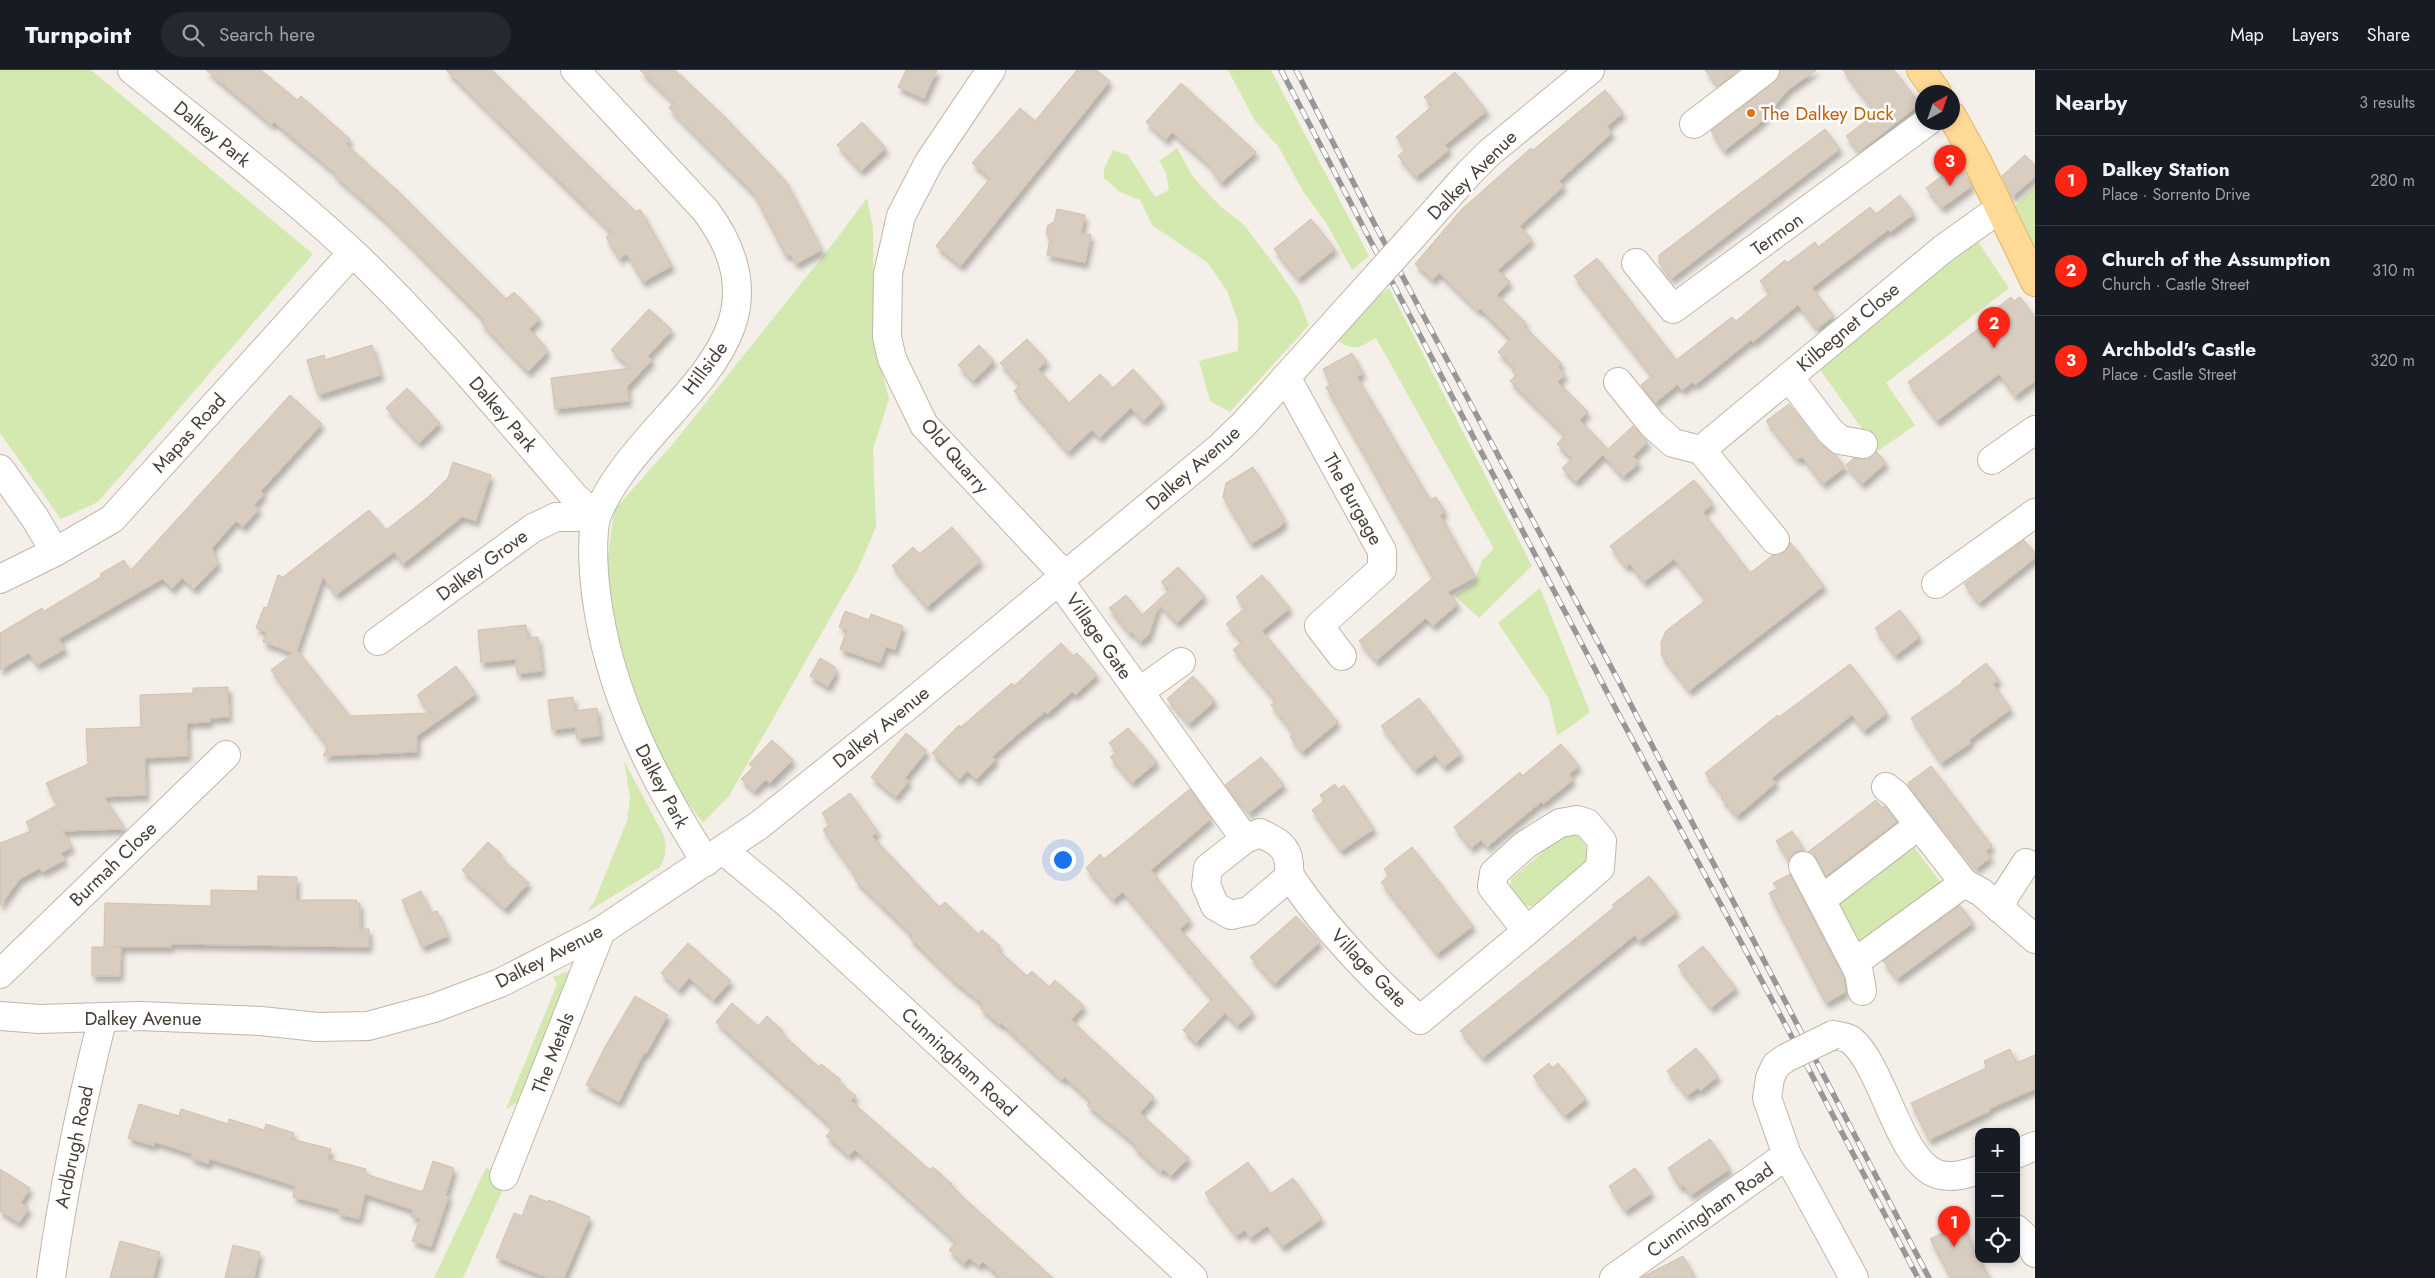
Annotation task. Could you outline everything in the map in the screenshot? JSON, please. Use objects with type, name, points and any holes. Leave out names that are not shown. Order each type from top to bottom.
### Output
[{"type":"main road","points":[[1921,70],[1932,85]]},
{"type":"main road","points":[[1960,130],[1978,163],[2035,282]]},
{"type":"street","name":"Dalkey Park","points":[[132,70],[273,182],[352,253],[414,314],[574,496],[596,517],[592,533],[594,580],[598,611],[609,660],[627,718],[667,800],[714,856]]},
{"type":"street","name":"Hillside","points":[[575,70],[706,210],[720,229],[734,261],[738,294],[730,333],[719,354],[624,465],[604,496],[596,517]]},
{"type":"street","name":"Old Quarry","points":[[991,70],[929,162],[901,216],[888,274],[887,337],[892,359],[924,424],[1057,567],[1061,578]]},
{"type":"street","name":"Dalkey Avenue","points":[[0,1016],[39,1019],[103,1017],[261,1021],[317,1027],[368,1026],[434,1008],[500,983],[601,930],[714,856],[778,811],[1219,448],[1286,378],[1468,173],[1590,70]]},
{"type":"street","points":[[1694,124],[1765,70]]},
{"type":"street","name":"Termon","points":[[1636,263],[1673,310],[1916,130]]},
{"type":"street","name":"Kilbegnet Close","points":[[1701,450],[1943,249],[1999,208]]},
{"type":"street","name":"Mapas Road","points":[[0,579],[55,552],[112,520],[352,253]]},
{"type":"street","points":[[1789,377],[1830,431],[1840,440],[1864,444]]},
{"type":"street","name":"The Burgage","points":[[1286,378],[1382,551],[1382,568],[1319,626],[1342,656]]},
{"type":"street","points":[[1620,396],[1673,443],[1701,450],[1775,540]]},
{"type":"street","points":[[1992,460],[2035,430]]},
{"type":"street","points":[[0,469],[35,518],[55,552]]},
{"type":"street","points":[[1936,584],[2035,513]]},
{"type":"street","name":"Dalkey Grove","points":[[378,642],[533,528],[556,517],[596,517]]},
{"type":"street","name":"Village Gate","points":[[1061,578],[1065,589],[1245,839],[1260,834],[1280,842],[1289,858],[1290,876],[1326,923],[1392,995],[1420,1020],[1527,931]]},
{"type":"street","name":"Village Gate","points":[[1139,692],[1181,662]]},
{"type":"street","name":"Burmah Close","points":[[0,974],[226,755]]},
{"type":"street","points":[[1886,787],[1896,795],[1964,883],[1981,892],[2035,939]]},
{"type":"street","points":[[1821,900],[1919,825]]},
{"type":"street","points":[[1245,839],[1208,868],[1206,885],[1215,906],[1231,915],[1248,911],[1290,876]]},
{"type":"street","name":"Cunningham Road","points":[[714,856],[787,903],[1184,1275]]},
{"type":"street","points":[[1999,908],[2026,863]]},
{"type":"street","points":[[1803,866],[1859,973],[1862,992]]},
{"type":"street","points":[[1854,963],[1964,883]]},
{"type":"street","name":"The Metals","points":[[504,1176],[601,930]]},
{"type":"street","name":"Ardbrugh Road","points":[[51,1278],[67,1175],[80,1108],[103,1017]]},
{"type":"street","name":"Cunningham Road","points":[[1614,1278],[1787,1155],[1767,1098],[1770,1078],[1776,1065],[1786,1058],[1833,1035],[1850,1039],[1864,1056],[1902,1133],[1925,1168],[1938,1175],[1953,1177],[1975,1171]]},
{"type":"street","points":[[2020,1152],[2035,1146]]},
{"type":"street","points":[[1787,1155],[1854,1278]]},
{"type":"street","points":[[2020,1233],[2030,1242],[2035,1253]]},
{"type":"green space","points":[[0,70],[91,70],[313,254],[98,502],[61,519],[0,433]]},
{"type":"green space","points":[[1228,70],[1271,70],[1369,256],[1352,270],[1328,226],[1303,191],[1278,146],[1255,121]]},
{"type":"green space","points":[[1177,148],[1193,177],[1220,206],[1244,225],[1277,268],[1299,300],[1309,325],[1230,412],[1210,401],[1199,361],[1238,351],[1238,322],[1227,291],[1208,263],[1152,225],[1140,200],[1120,192],[1104,178],[1104,169],[1113,150],[1128,155],[1155,197],[1169,190],[1166,172],[1159,161]]},
{"type":"green space","points":[[2035,187],[2035,249],[2010,211]]},
{"type":"green space","points":[[867,198],[873,228],[874,342],[889,399],[873,449],[876,527],[858,569],[729,796],[703,823],[670,779],[640,713],[619,647],[606,571],[614,510],[672,445],[835,241]]},
{"type":"green space","points":[[1975,237],[2009,288],[1886,383],[1915,425],[1878,451],[1816,364]]},
{"type":"green space","points":[[1389,288],[1532,566],[1479,618],[1455,596],[1474,583],[1482,560],[1494,549],[1376,338],[1356,347],[1348,346],[1337,340],[1375,299]]},
{"type":"green space","points":[[1540,588],[1590,712],[1557,736],[1549,699],[1498,623]]},
{"type":"green space","points":[[624,761],[664,836],[665,856],[660,867],[587,912],[595,900],[627,821],[630,798]]},
{"type":"green space","points":[[1563,835],[1578,836],[1586,846],[1587,861],[1535,906],[1524,906],[1509,892],[1511,879]]},
{"type":"green space","points":[[1914,847],[1942,884],[1858,945],[1838,903]]},
{"type":"green space","points":[[572,970],[527,1094],[506,1109],[557,984],[553,977]]},
{"type":"green space","points":[[486,1168],[508,1178],[463,1278],[434,1278]]},
{"type":"building","points":[[206,70],[261,70],[297,100],[301,96],[350,139],[346,144],[399,192],[506,299],[514,292],[540,319],[529,329],[546,347],[546,354],[528,372],[481,323],[484,320],[387,222],[334,175],[335,173],[274,122],[272,125]]},
{"type":"building","points":[[446,70],[492,70],[636,212],[640,209],[672,266],[643,282],[627,254],[619,259],[606,237],[611,232]]},
{"type":"building","points":[[640,70],[675,70],[724,116],[785,180],[822,250],[796,264],[790,254],[786,256],[754,194],[669,108],[674,103]]},
{"type":"building","points":[[906,70],[937,70],[924,99],[898,87]]},
{"type":"building","points":[[1077,70],[1096,70],[1110,81],[961,266],[936,246],[990,178],[972,163],[1020,108],[1035,121]]},
{"type":"building","points":[[1705,70],[1739,70],[1718,86]]},
{"type":"building","name":"The Dalkey Duck","points":[[1780,70],[1816,70],[1788,90],[1760,123],[1724,151],[1711,131],[1774,82],[1779,76]]},
{"type":"building","points":[[1843,70],[1894,70],[1915,97],[1915,108],[1859,152],[1846,136],[1876,113]]},
{"type":"building","points":[[1455,72],[1487,111],[1445,145],[1449,150],[1416,177],[1398,156],[1406,149],[1396,137],[1432,106],[1424,97]]},
{"type":"building","points":[[1181,83],[1256,152],[1221,183],[1209,165],[1172,132],[1166,140],[1146,122]]},
{"type":"building","points":[[1605,90],[1623,113],[1607,126],[1612,133],[1559,181],[1564,186],[1520,226],[1532,240],[1498,270],[1510,282],[1497,295],[1526,323],[1524,326],[1562,364],[1558,368],[1565,374],[1558,382],[1588,412],[1580,420],[1608,449],[1633,426],[1648,442],[1633,456],[1639,463],[1623,477],[1603,455],[1576,482],[1562,468],[1572,459],[1557,444],[1565,435],[1510,381],[1516,375],[1512,371],[1515,368],[1498,352],[1510,339],[1480,309],[1478,311],[1439,273],[1433,280],[1415,264],[1461,210],[1531,148],[1533,150]]},
{"type":"building","points":[[862,122],[886,148],[861,171],[837,145]]},
{"type":"building","points":[[1825,129],[1840,149],[1671,279],[1659,262],[1659,255]]},
{"type":"building","points":[[2025,155],[2035,165],[2035,177],[2012,197],[2002,176]]},
{"type":"building","points":[[1958,163],[1972,186],[1942,208],[1926,188]]},
{"type":"building","points":[[1900,195],[1914,214],[1890,232],[1888,230],[1812,288],[1834,316],[1817,329],[1798,305],[1753,342],[1751,340],[1695,385],[1693,382],[1682,390],[1677,385],[1655,403],[1641,385],[1652,376],[1574,276],[1597,258],[1676,360],[1732,317],[1736,321],[1770,293],[1760,281],[1785,260],[1787,263],[1815,242],[1818,247],[1870,207],[1876,214]]},
{"type":"building","points":[[1057,209],[1085,215],[1081,233],[1091,235],[1085,263],[1047,255],[1050,239],[1046,234],[1048,225],[1054,222]]},
{"type":"building","points":[[1311,219],[1335,249],[1298,279],[1274,249]]},
{"type":"building","points":[[2011,297],[2014,301],[2020,297],[2035,317],[2035,381],[2015,396],[1999,374],[1937,421],[1908,382],[1987,322],[1984,318]]},
{"type":"building","points":[[649,309],[672,330],[648,356],[652,360],[627,387],[629,401],[555,409],[551,378],[631,368],[611,350]]},
{"type":"building","points":[[1027,339],[1047,361],[1038,369],[1069,403],[1100,374],[1113,388],[1133,369],[1163,402],[1143,421],[1131,408],[1099,438],[1092,430],[1068,452],[1014,391],[1020,385],[1000,363]]},
{"type":"building","points":[[372,345],[381,375],[318,395],[307,360],[324,355],[325,360]]},
{"type":"building","points":[[979,345],[994,361],[973,381],[958,365]]},
{"type":"building","points":[[1352,353],[1363,373],[1357,377],[1430,500],[1436,497],[1445,512],[1440,515],[1475,577],[1448,592],[1458,604],[1433,626],[1426,618],[1376,661],[1359,641],[1433,578],[1326,387],[1331,385],[1323,369]]},
{"type":"building","points":[[407,388],[440,423],[419,443],[386,408]]},
{"type":"building","points":[[290,395],[322,424],[261,491],[264,494],[254,505],[259,509],[243,527],[236,521],[212,548],[218,564],[194,589],[182,578],[172,589],[162,579],[59,639],[65,649],[37,665],[29,653],[0,670],[0,633],[42,608],[44,611],[101,577],[100,574],[124,560],[130,571]]},
{"type":"building","points":[[1789,404],[1819,443],[1835,454],[1845,467],[1823,484],[1802,457],[1797,460],[1766,421]]},
{"type":"building","points":[[1876,451],[1886,463],[1862,484],[1846,465],[1854,458],[1869,458]]},
{"type":"building","points":[[453,462],[491,475],[476,521],[462,517],[403,564],[394,552],[336,595],[323,577],[297,650],[350,716],[430,713],[417,695],[456,666],[476,694],[417,736],[417,752],[323,756],[328,747],[271,670],[293,653],[263,642],[266,632],[256,628],[264,607],[267,608],[278,575],[283,577],[369,510],[386,530],[427,498],[448,478]]},
{"type":"building","points":[[1253,467],[1283,517],[1284,523],[1251,544],[1223,497],[1226,483]]},
{"type":"building","points":[[1694,480],[1713,504],[1703,512],[1750,573],[1773,555],[1785,552],[1790,542],[1824,586],[1689,691],[1662,656],[1661,642],[1666,631],[1706,600],[1674,559],[1644,582],[1630,564],[1626,567],[1610,546]]},
{"type":"building","points":[[952,527],[981,561],[927,607],[892,566],[913,547],[919,554]]},
{"type":"building","points":[[2024,540],[2035,553],[2035,558],[1979,603],[1964,584]]},
{"type":"building","points":[[1178,567],[1205,596],[1177,623],[1159,604],[1149,635],[1140,642],[1132,632],[1130,634],[1109,608],[1126,595],[1142,615],[1169,590],[1161,582]]},
{"type":"building","points":[[1262,575],[1290,608],[1262,631],[1338,722],[1302,752],[1290,737],[1294,734],[1271,705],[1276,701],[1233,650],[1242,642],[1226,624],[1245,608],[1236,597]]},
{"type":"building","points":[[1900,610],[1920,637],[1895,656],[1875,628]]},
{"type":"building","points":[[845,611],[869,620],[871,614],[903,626],[895,650],[886,647],[880,663],[840,649],[847,630],[839,627]]},
{"type":"building","points":[[526,625],[527,638],[538,637],[542,671],[517,674],[516,659],[481,663],[478,630]]},
{"type":"building","points":[[1061,643],[1073,656],[1077,653],[1097,675],[1075,695],[1072,692],[1047,714],[1045,712],[1018,734],[992,757],[996,760],[976,780],[967,771],[959,780],[932,753],[959,725],[961,727],[1012,683],[1014,686]]},
{"type":"building","points":[[820,658],[835,667],[835,674],[828,687],[810,676]]},
{"type":"building","points":[[1986,663],[1999,680],[1993,684],[2011,709],[1969,740],[1971,743],[1941,763],[1911,718],[1962,683]]},
{"type":"building","points":[[1850,664],[1887,713],[1864,731],[1852,715],[1772,778],[1776,783],[1737,816],[1721,798],[1723,796],[1705,773],[1778,715],[1779,717]]},
{"type":"building","points":[[1193,676],[1215,701],[1189,724],[1167,699]]},
{"type":"building","points":[[228,687],[229,717],[210,718],[210,722],[187,723],[188,756],[145,758],[146,795],[104,797],[125,829],[63,831],[72,847],[61,853],[65,860],[42,872],[40,868],[20,879],[0,906],[0,843],[31,831],[26,822],[57,805],[46,783],[88,764],[86,729],[141,727],[140,695],[193,693],[193,688]]},
{"type":"building","points":[[573,697],[574,711],[597,708],[600,736],[577,739],[576,727],[552,730],[548,700]]},
{"type":"building","points":[[1419,698],[1461,754],[1444,767],[1435,755],[1415,770],[1381,726]]},
{"type":"building","points":[[1128,728],[1157,762],[1132,783],[1110,757],[1117,752],[1109,743]]},
{"type":"building","points":[[906,733],[927,751],[905,778],[909,781],[896,797],[871,777]]},
{"type":"building","points":[[772,740],[793,760],[770,783],[766,780],[754,791],[741,779],[753,767],[749,764]]},
{"type":"building","points":[[1561,744],[1579,766],[1569,774],[1573,780],[1543,804],[1541,802],[1487,847],[1481,840],[1471,848],[1454,827],[1520,772],[1522,776]]},
{"type":"building","points":[[1261,757],[1284,785],[1249,813],[1225,785]]},
{"type":"building","points":[[1931,766],[1992,846],[1986,851],[1991,857],[1976,869],[1909,786],[1908,783]]},
{"type":"building","points":[[1335,784],[1338,789],[1344,785],[1374,829],[1341,851],[1312,810],[1324,801],[1320,795]]},
{"type":"building","points":[[1190,789],[1211,819],[1151,870],[1190,920],[1180,929],[1253,1012],[1237,1026],[1225,1013],[1196,1043],[1183,1030],[1212,999],[1123,892],[1113,900],[1086,868],[1100,854],[1104,859]]},
{"type":"building","points":[[850,793],[878,832],[872,836],[939,907],[945,902],[978,934],[982,930],[1000,946],[997,949],[1027,976],[1032,971],[1049,987],[1055,980],[1084,1006],[1071,1020],[1154,1097],[1140,1113],[1189,1158],[1171,1176],[1163,1169],[1161,1172],[1134,1147],[1136,1145],[1087,1105],[1091,1101],[1064,1077],[1062,1080],[1001,1023],[1000,1025],[980,1008],[983,1004],[955,982],[910,938],[912,935],[855,880],[857,878],[823,830],[830,824],[822,813]]},
{"type":"building","points":[[1876,800],[1882,808],[1885,806],[1897,822],[1826,876],[1817,858],[1808,852]]},
{"type":"building","points":[[1792,831],[1804,850],[1795,852],[1789,860],[1776,841]]},
{"type":"building","points":[[488,842],[502,855],[500,857],[529,883],[505,909],[462,870]]},
{"type":"building","points":[[1412,847],[1473,926],[1437,954],[1381,882],[1389,876],[1384,869]]},
{"type":"building","points":[[1790,874],[1844,978],[1846,992],[1826,1003],[1769,893],[1777,889],[1773,883]]},
{"type":"building","points":[[258,876],[297,877],[296,900],[357,900],[356,903],[360,903],[360,929],[369,929],[369,947],[171,944],[171,947],[121,947],[120,976],[92,976],[92,947],[104,947],[105,903],[211,906],[211,890],[258,891]]},
{"type":"building","points":[[1649,876],[1677,912],[1639,941],[1635,935],[1483,1058],[1460,1031],[1579,936],[1614,907],[1612,905]]},
{"type":"building","points":[[421,891],[431,913],[437,911],[448,936],[422,947],[402,900]]},
{"type":"building","points":[[1960,905],[1973,923],[1897,979],[1883,961]]},
{"type":"building","points":[[1296,916],[1320,942],[1274,984],[1250,957]]},
{"type":"building","points":[[688,943],[731,981],[714,1000],[689,978],[679,990],[661,973]]},
{"type":"building","points":[[1703,946],[1736,988],[1711,1008],[1678,966]]},
{"type":"building","points":[[635,996],[668,1015],[646,1054],[644,1053],[619,1102],[586,1085],[606,1045]]},
{"type":"building","points":[[732,1003],[758,1026],[767,1016],[783,1031],[781,1033],[819,1067],[821,1064],[841,1080],[839,1082],[856,1096],[851,1101],[930,1170],[933,1167],[965,1199],[1053,1278],[1001,1278],[983,1262],[979,1266],[969,1258],[964,1264],[949,1250],[956,1242],[855,1150],[849,1156],[826,1136],[833,1128],[716,1022]]},
{"type":"building","points":[[1696,1048],[1718,1076],[1700,1091],[1698,1088],[1687,1096],[1667,1071]]},
{"type":"building","points":[[2010,1049],[2016,1063],[2035,1055],[2035,1089],[1989,1109],[1990,1111],[1929,1140],[1911,1103],[1986,1068],[1984,1061]]},
{"type":"building","points":[[1549,1063],[1552,1068],[1558,1063],[1586,1099],[1565,1116],[1533,1076]]},
{"type":"building","points":[[139,1104],[179,1116],[181,1109],[228,1124],[229,1119],[264,1130],[266,1124],[294,1133],[292,1139],[331,1149],[328,1159],[366,1169],[365,1174],[420,1191],[423,1191],[433,1161],[454,1168],[446,1195],[449,1196],[431,1247],[412,1241],[420,1219],[411,1216],[413,1210],[365,1194],[359,1219],[338,1214],[339,1209],[293,1197],[295,1186],[210,1159],[208,1164],[191,1158],[192,1154],[155,1142],[154,1146],[128,1138]]},
{"type":"building","points":[[1710,1139],[1730,1169],[1691,1195],[1683,1185],[1680,1187],[1668,1168]]},
{"type":"building","points":[[1248,1162],[1270,1194],[1293,1178],[1322,1219],[1282,1247],[1267,1226],[1250,1238],[1245,1230],[1236,1236],[1205,1193]]},
{"type":"building","points":[[1635,1168],[1652,1193],[1625,1211],[1609,1186]]},
{"type":"building","points":[[0,1169],[30,1188],[21,1203],[29,1208],[19,1223],[0,1211]]},
{"type":"building","points":[[530,1195],[548,1202],[549,1200],[590,1217],[564,1278],[548,1278],[496,1257],[514,1213],[522,1216]]},
{"type":"building","points":[[1962,1223],[1975,1251],[1975,1263],[1981,1263],[1990,1278],[1951,1278],[1930,1239]]},
{"type":"building","points":[[120,1241],[160,1252],[153,1278],[110,1278]]},
{"type":"building","points":[[233,1245],[260,1252],[254,1278],[225,1278]]},
{"type":"building","points":[[1683,1256],[1695,1278],[1641,1278],[1644,1276]]},
{"type":"railway","points":[[1281,70],[1618,713],[1793,1039],[1918,1278]]},
{"type":"railway","points":[[1296,70],[1374,223],[1616,676],[1929,1278]]},
{"type":"place","name":"The Dalkey Duck","points":[[1751,113]]},
{"type":"place","name":"Archbold's Castle","points":[[1950,186]]},
{"type":"place","name":"Church of the Assumption","points":[[1994,348]]},
{"type":"place","name":"Dalkey Station","points":[[1954,1247]]}]
